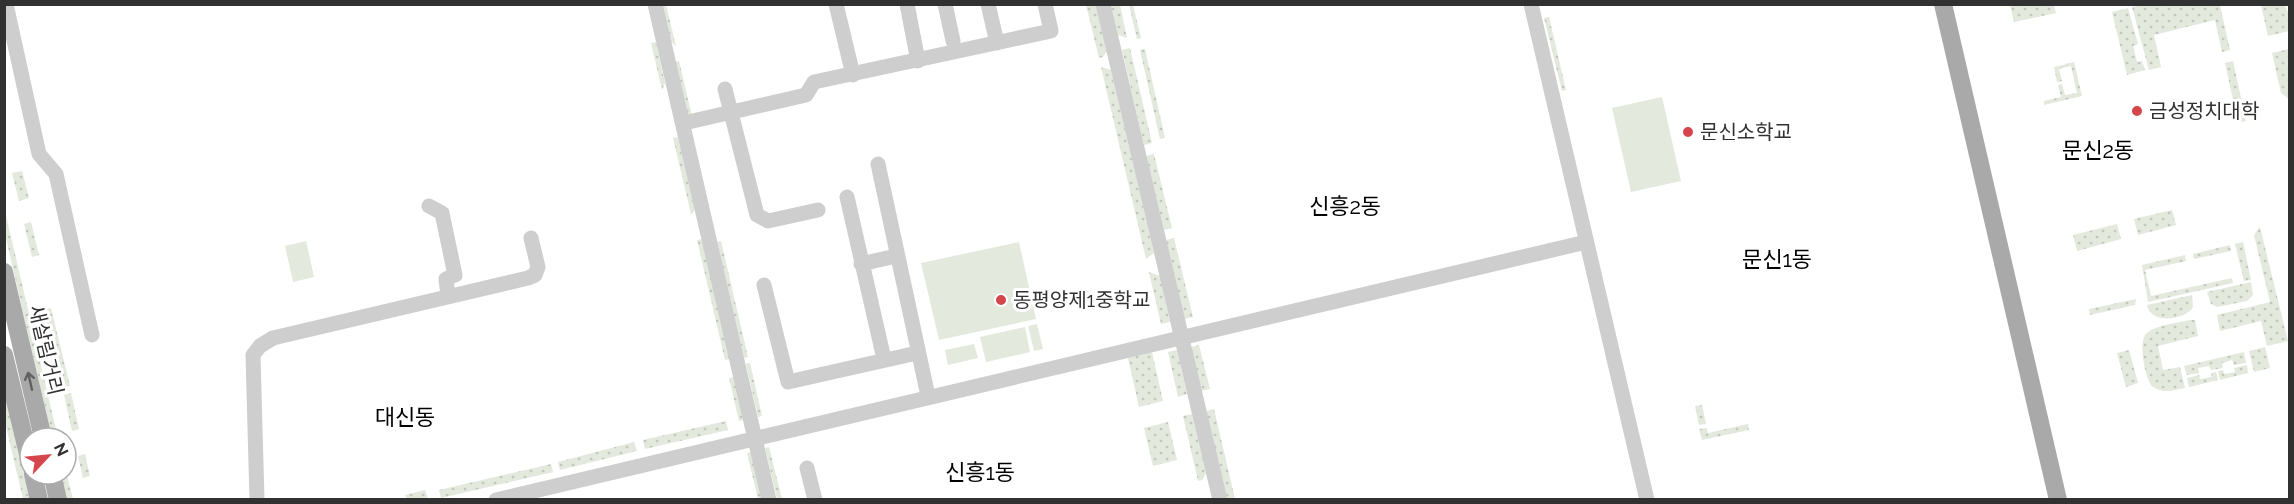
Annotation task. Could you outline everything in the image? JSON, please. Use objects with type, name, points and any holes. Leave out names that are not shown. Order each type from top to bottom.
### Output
[{"type":"main road","points":[[1943,4],[2058,500]]},
{"type":"main road","name":"새살림거리","points":[[4,272],[40,426]]},
{"type":"main road","name":"새살림거리","points":[[4,355],[21,426]]},
{"type":"street","points":[[6,4],[39,154],[56,174],[92,335]]},
{"type":"street","points":[[655,4],[769,500]]},
{"type":"street","points":[[836,4],[853,75]]},
{"type":"street","points":[[907,4],[918,61]]},
{"type":"street","points":[[945,4],[954,41]]},
{"type":"street","points":[[988,4],[997,43]]},
{"type":"street","points":[[684,123],[806,95],[814,82],[1051,31],[1045,4]]},
{"type":"street","points":[[1103,4],[1220,500]]},
{"type":"street","points":[[1531,4],[1647,500]]},
{"type":"street","points":[[725,89],[757,215],[768,221],[818,210]]},
{"type":"street","points":[[878,164],[928,396]]},
{"type":"street","points":[[847,197],[884,359]]},
{"type":"street","points":[[429,206],[442,213],[455,275],[446,279],[448,296]]},
{"type":"street","points":[[257,500],[253,355],[260,346],[273,338],[535,275],[538,267],[531,238]]},
{"type":"street","points":[[496,500],[754,437],[1586,242]]},
{"type":"street","points":[[861,264],[896,256]]},
{"type":"street","points":[[764,285],[788,382],[917,352]]},
{"type":"street","points":[[807,468],[815,500]]},
{"type":"shaded area","points":[[2145,4],[2220,5],[2230,50],[2222,52],[2215,20],[2154,35],[2161,67],[2149,70],[2132,7]]},
{"type":"shaded area","points":[[662,5],[666,5],[676,46],[671,42]]},
{"type":"shaded area","points":[[1086,5],[1096,5],[1107,51],[1103,57],[1099,58]]},
{"type":"shaded area","points":[[1111,5],[1120,5],[1127,38],[1118,35]]},
{"type":"shaded area","points":[[1129,5],[1133,5],[1141,38],[1137,39]]},
{"type":"shaded area","points":[[2010,5],[2054,5],[2056,13],[2014,22]]},
{"type":"shaded area","points":[[2261,5],[2285,5],[2289,11],[2289,31],[2268,36]]},
{"type":"shaded area","points":[[2128,8],[2138,44],[2133,46],[2137,62],[2142,61],[2145,70],[2127,75],[2112,12]]},
{"type":"shaded area","points":[[1549,17],[1566,90],[1562,91],[1544,18]]},
{"type":"shaded area","points":[[656,42],[665,83],[662,90],[651,43]]},
{"type":"shaded area","points":[[1130,48],[1152,143],[1144,145],[1122,50]]},
{"type":"shaded area","points":[[1145,49],[1165,138],[1160,139],[1140,50]]},
{"type":"shaded area","points":[[2289,49],[2290,99],[2281,93],[2272,53]]},
{"type":"shaded area","points":[[679,61],[692,116],[688,117],[675,62]]},
{"type":"shaded area","points":[[2233,61],[2246,121],[2238,123],[2225,63]]},
{"type":"shaded area","points":[[2074,62],[2082,96],[2044,105],[2044,101],[2061,97],[2058,85],[2062,84],[2065,95],[2077,93],[2071,66],[2059,69],[2062,81],[2057,82],[2054,67]]},
{"type":"shaded area","points":[[1101,67],[1111,70],[1154,253],[1146,259]]},
{"type":"shaded area","points":[[1662,97],[1681,181],[1631,192],[1612,108]]},
{"type":"shaded area","points":[[678,137],[695,210],[691,214],[673,138]]},
{"type":"shaded area","points":[[1154,154],[1172,228],[1164,230],[1146,156]]},
{"type":"shaded area","points":[[22,171],[29,198],[19,201],[12,173]]},
{"type":"shaded area","points":[[4,207],[55,426],[49,426],[5,234]]},
{"type":"shaded area","points":[[2172,210],[2176,225],[2138,235],[2134,219]]},
{"type":"shaded area","points":[[31,222],[39,255],[32,257],[24,224]]},
{"type":"shaded area","points":[[2117,224],[2121,239],[2077,251],[2073,235]]},
{"type":"shaded area","points":[[2260,227],[2288,341],[2267,346],[2261,321],[2220,331],[2217,315],[2270,302],[2254,235]]},
{"type":"shaded area","points":[[1174,238],[1193,317],[1184,319],[1166,240]]},
{"type":"shaded area","points":[[702,239],[730,359],[725,360],[697,240]]},
{"type":"shaded area","points":[[306,241],[314,277],[293,282],[285,246]]},
{"type":"shaded area","points":[[721,241],[748,357],[744,358],[717,242]]},
{"type":"shaded area","points":[[1019,242],[1036,319],[939,340],[921,263]]},
{"type":"shaded area","points":[[2243,242],[2251,280],[2244,281],[2235,244]]},
{"type":"shaded area","points":[[2230,245],[2231,251],[2194,259],[2193,254]]},
{"type":"shaded area","points":[[2185,255],[2186,261],[2145,270],[2151,296],[2232,278],[2233,283],[2148,302],[2142,265]]},
{"type":"shaded area","points":[[1149,272],[1160,276],[1170,322],[1161,324]]},
{"type":"shaded area","points":[[2251,282],[2253,295],[2247,301],[2217,307],[2211,304],[2207,292]]},
{"type":"shaded area","points":[[2192,295],[2193,307],[2184,315],[2177,317],[2155,316],[2147,305]]},
{"type":"shaded area","points":[[2136,299],[2135,305],[2090,315],[2089,309]]},
{"type":"shaded area","points":[[51,308],[70,386],[62,388],[44,309]]},
{"type":"shaded area","points":[[2195,320],[2198,336],[2158,346],[2163,370],[2180,367],[2185,388],[2169,391],[2153,387],[2145,369],[2143,345],[2146,334],[2155,328]]},
{"type":"shaded area","points":[[1037,324],[1043,349],[1034,351],[1028,326]]},
{"type":"shaded area","points":[[1025,327],[1030,352],[986,362],[980,337]]},
{"type":"shaded area","points":[[974,344],[978,358],[948,365],[945,350]]},
{"type":"shaded area","points":[[1199,345],[1210,389],[1201,391],[1191,347]]},
{"type":"shaded area","points":[[2265,347],[2270,368],[2254,372],[2249,351]]},
{"type":"shaded area","points":[[1177,350],[1187,394],[1178,397],[1168,352]]},
{"type":"shaded area","points":[[2129,350],[2138,383],[2126,387],[2117,353]]},
{"type":"shaded area","points":[[1152,352],[1163,401],[1139,407],[1128,358]]},
{"type":"shaded area","points":[[2244,352],[2246,363],[2234,365],[2232,360],[2222,363],[2223,368],[2211,370],[2209,366],[2198,368],[2199,373],[2187,375],[2184,366]]},
{"type":"shaded area","points":[[750,363],[762,416],[758,417],[746,364]]},
{"type":"shaded area","points":[[2247,365],[2248,373],[2220,380],[2218,371],[2223,370],[2224,374],[2235,372],[2234,368]]},
{"type":"shaded area","points":[[2216,372],[2218,380],[2189,387],[2187,378],[2199,375],[2200,379],[2212,377],[2211,373]]},
{"type":"shaded area","points":[[734,377],[744,420],[739,421],[729,378]]},
{"type":"shaded area","points":[[4,384],[18,444],[18,478],[5,422]]},
{"type":"shaded area","points":[[71,393],[79,429],[78,426],[71,426],[64,395]]},
{"type":"shaded area","points":[[1702,405],[1706,424],[1699,425],[1695,406]]},
{"type":"shaded area","points":[[1214,409],[1235,499],[1227,499],[1206,411]]},
{"type":"shaded area","points":[[1192,414],[1206,473],[1202,480],[1198,481],[1183,416]]},
{"type":"shaded area","points":[[726,421],[728,430],[645,449],[643,440]]},
{"type":"shaded area","points":[[1168,422],[1177,460],[1153,466],[1144,428]]},
{"type":"shaded area","points":[[1748,424],[1749,430],[1702,440],[1699,429],[1707,428],[1708,433]]},
{"type":"shaded area","points":[[634,442],[637,451],[560,470],[558,462]]},
{"type":"shaded area","points":[[769,447],[782,499],[777,499],[765,448]]},
{"type":"shaded area","points":[[751,452],[762,499],[758,499],[747,453]]},
{"type":"shaded area","points":[[85,454],[90,476],[83,478],[78,456]]},
{"type":"shaded area","points":[[551,464],[553,472],[441,498],[439,490]]},
{"type":"shaded area","points":[[20,486],[28,486],[31,499],[23,499]]},
{"type":"shaded area","points":[[63,486],[70,486],[73,499],[66,499]]},
{"type":"shaded area","points":[[425,490],[428,499],[407,499],[405,495]]},
{"type":"place","name":"금성정치대학","points":[[2137,111]]},
{"type":"place","name":"문신소학교","points":[[1688,132]]},
{"type":"place","name":"동평양제1중학교","points":[[1001,300]]},
{"type":"district","name":"문신2동","points":[[2098,150]]},
{"type":"district","name":"신흥2동","points":[[1345,206]]},
{"type":"district","name":"문신1동","points":[[1777,259]]},
{"type":"district","name":"대신동","points":[[405,417]]},
{"type":"district","name":"신흥1동","points":[[980,472]]}]
